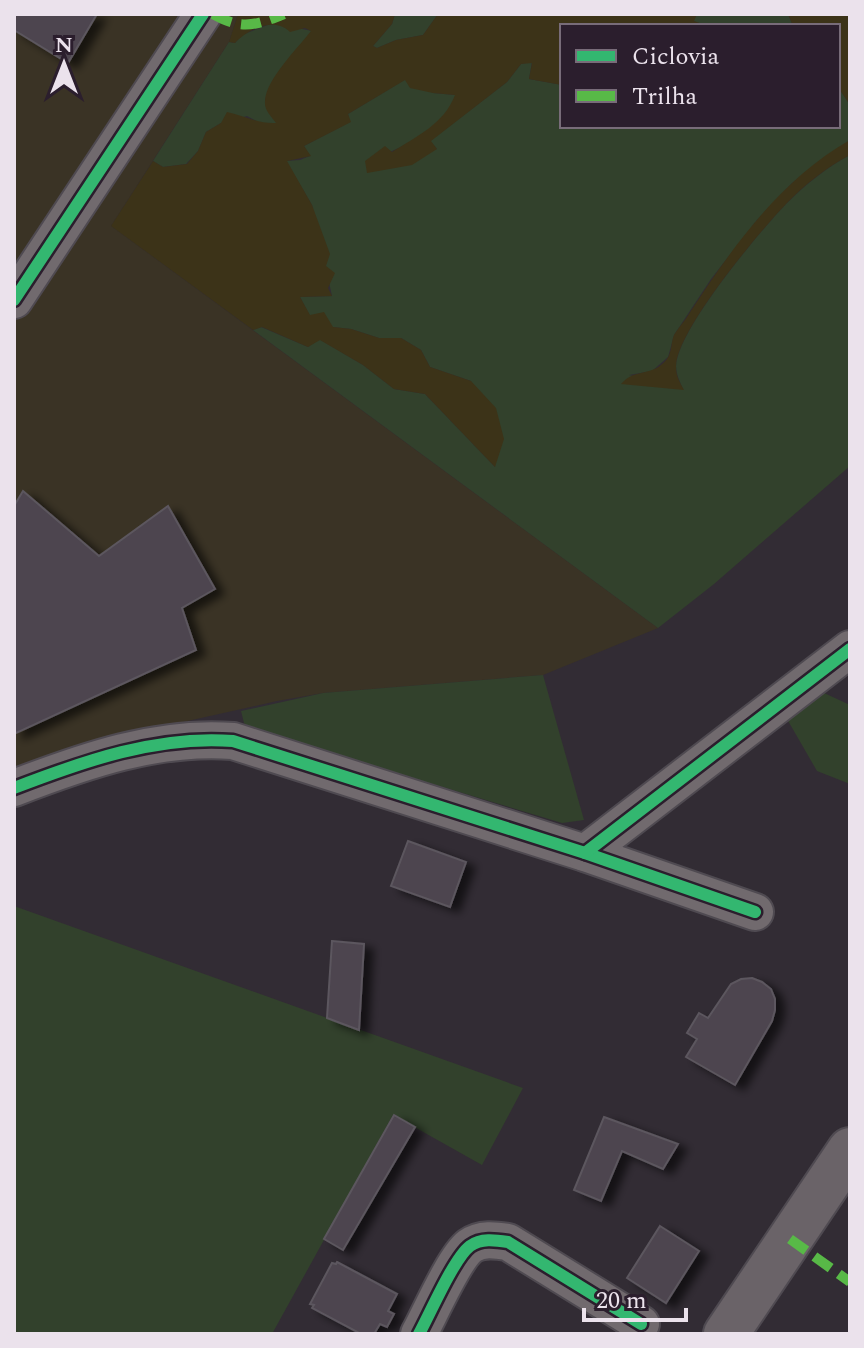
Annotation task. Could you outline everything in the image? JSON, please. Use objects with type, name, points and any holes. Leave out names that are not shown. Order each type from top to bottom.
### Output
[{"type":"main road","points":[[726,1334],[850,1150]]},
{"type":"street","points":[[14,300],[203,14]]},
{"type":"street","points":[[585,853],[850,649]]},
{"type":"street","points":[[14,788],[103,758],[164,742],[202,738],[233,741],[585,853],[755,912]]},
{"type":"street","points":[[419,1334],[461,1256],[472,1244],[488,1239],[508,1242],[641,1324]]},
{"type":"shaded area","points":[[14,14],[238,14],[229,42],[111,226],[658,628],[543,675],[323,693],[277,701],[183,722],[14,776]]},
{"type":"green space","points":[[395,14],[438,14],[423,35],[396,40],[377,48],[373,46],[392,24]]},
{"type":"green space","points":[[697,14],[788,14],[792,24],[702,24],[693,21]]},
{"type":"green space","points":[[273,23],[312,31],[270,86],[265,100],[277,123],[260,123],[247,116],[221,123],[206,132],[198,151],[186,164],[163,167],[153,161],[229,42],[235,43],[242,35]]},
{"type":"green space","points":[[532,62],[529,79],[560,85],[560,128],[840,128],[840,90],[850,105],[850,140],[792,183],[757,220],[711,279],[674,335],[668,357],[652,371],[629,375],[683,389],[676,369],[680,350],[704,306],[786,204],[816,177],[850,155],[850,466],[714,584],[658,628],[253,330],[261,327],[308,347],[319,339],[363,365],[394,389],[425,394],[495,467],[471,381],[430,367],[421,350],[401,338],[379,338],[332,327],[310,316],[300,297],[332,296],[312,205],[286,161],[310,156],[304,146],[350,122],[348,114],[406,79],[433,93],[456,95],[450,108],[430,129],[405,145],[365,162],[437,149],[430,141],[507,82],[521,64]]},
{"type":"green space","points":[[543,675],[584,820],[562,823],[250,729],[244,723],[241,711],[323,693]]},
{"type":"green space","points":[[822,692],[850,705],[850,784],[817,771],[787,719]]},
{"type":"green space","points":[[14,906],[523,1088],[482,1165],[393,1115],[272,1334],[14,1334]]},
{"type":"sand","points":[[238,14],[395,14],[392,24],[373,46],[377,48],[396,40],[423,35],[438,14],[697,14],[694,21],[702,24],[560,24],[560,85],[529,79],[532,63],[521,64],[507,82],[431,141],[437,149],[412,165],[367,173],[365,161],[385,146],[392,152],[429,128],[444,114],[455,95],[410,88],[405,80],[348,114],[351,122],[304,146],[311,156],[287,161],[312,205],[330,254],[326,266],[335,273],[328,288],[332,296],[300,297],[310,315],[324,312],[333,327],[379,338],[401,338],[421,350],[430,367],[471,381],[496,408],[504,439],[495,467],[425,394],[394,389],[363,365],[320,340],[308,347],[262,327],[253,330],[111,226],[153,161],[163,167],[187,164],[198,151],[206,132],[221,123],[227,112],[276,123],[266,107],[267,92],[277,74],[311,31],[305,28],[290,32],[284,27],[269,25],[254,29],[235,43],[229,42]]},
{"type":"sand","points":[[788,14],[850,14],[850,105],[840,90],[840,24],[792,24]]},
{"type":"sand","points":[[850,140],[850,155],[816,177],[786,204],[704,307],[679,351],[676,370],[684,390],[621,384],[632,376],[656,369],[667,359],[675,333],[757,220],[800,176]]},
{"type":"building","points":[[14,14],[97,14],[68,63],[14,30]]},
{"type":"building","points":[[23,491],[99,556],[168,506],[215,589],[182,608],[196,650],[14,734],[14,506]]},
{"type":"building","points":[[408,841],[466,862],[450,907],[391,886]]},
{"type":"building","points":[[332,941],[364,944],[359,1030],[327,1018]]},
{"type":"building","points":[[752,978],[771,989],[775,1010],[772,1021],[735,1085],[686,1057],[697,1039],[687,1033],[699,1013],[708,1018],[731,984]]},
{"type":"building","points":[[394,1115],[415,1127],[343,1250],[324,1239]]},
{"type":"building","points":[[604,1117],[678,1144],[663,1169],[622,1151],[601,1201],[574,1190]]},
{"type":"building","points":[[660,1226],[699,1251],[666,1303],[627,1278]]},
{"type":"building","points":[[337,1262],[397,1294],[388,1311],[394,1314],[387,1327],[380,1324],[374,1334],[361,1334],[312,1308],[314,1305],[310,1304],[332,1263]]},
{"type":"marked path","points":[[213,14],[240,24],[284,14]]},
{"type":"marked path","points":[[790,1239],[850,1282]]},
{"type":"cycle path","points":[[14,300],[203,14]]},
{"type":"cycle path","points":[[585,853],[850,649]]},
{"type":"cycle path","points":[[14,788],[67,768],[149,746],[205,740],[233,741],[585,853],[755,912]]},
{"type":"cycle path","points":[[419,1334],[464,1252],[474,1243],[488,1240],[508,1242],[641,1324]]}]
